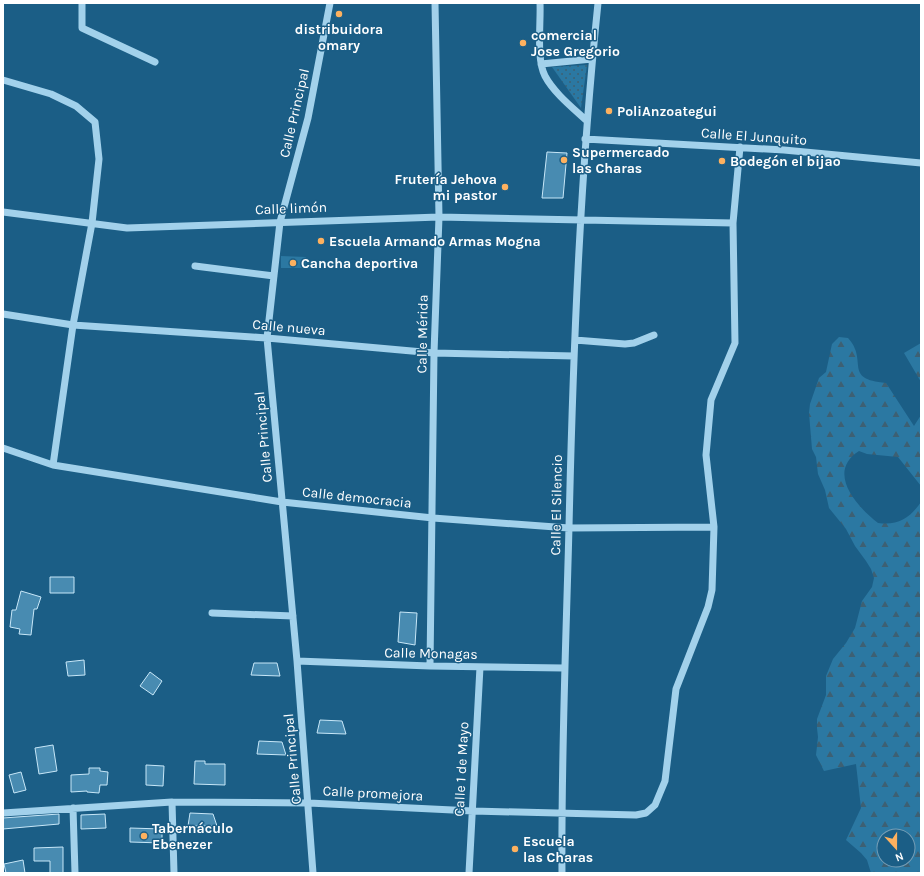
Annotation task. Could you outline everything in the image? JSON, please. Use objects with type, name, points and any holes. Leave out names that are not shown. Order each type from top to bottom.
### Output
[{"type":"street","points":[[82,3],[82,28],[155,62]]},
{"type":"street","name":"Calle Principal","points":[[313,873],[309,803],[297,661],[267,338],[280,222],[308,118],[331,3]]},
{"type":"street","name":"Calle Mérida","points":[[430,666],[434,353],[439,217],[435,3]]},
{"type":"street","points":[[540,3],[541,64],[545,76],[553,87],[587,121]]},
{"type":"street","points":[[585,139],[598,3]]},
{"type":"street","points":[[541,64],[592,59]]},
{"type":"street","points":[[3,80],[50,94],[76,106],[95,122],[99,159],[92,223],[73,325],[53,465]]},
{"type":"street","name":"Calle El Junquito","points":[[585,139],[740,147],[921,163]]},
{"type":"street","name":"Calle El Silencio","points":[[562,873],[561,814],[564,668],[574,356],[585,139]]},
{"type":"street","points":[[714,528],[706,455],[711,400],[735,344],[733,223],[740,147]]},
{"type":"street","name":"Calle limón","points":[[3,212],[127,228],[439,217],[733,223]]},
{"type":"street","points":[[196,266],[274,276]]},
{"type":"street","name":"Calle nueva","points":[[3,314],[73,325],[267,338],[434,353],[574,356]]},
{"type":"street","points":[[575,340],[625,344],[634,343],[654,335]]},
{"type":"street","name":"Calle democracia","points":[[3,448],[53,465],[282,502],[433,518],[569,528],[714,528]]},
{"type":"street","name":"Calle promejora","points":[[3,813],[172,802],[309,803],[561,814],[636,815],[646,813],[654,805],[665,781],[676,689],[708,607],[712,590],[714,528]]},
{"type":"street","points":[[212,613],[292,616]]},
{"type":"street","name":"Calle Monagas","points":[[297,661],[430,666],[564,668]]},
{"type":"street","name":"Calle 1 de Mayo","points":[[469,873],[480,667]]},
{"type":"street","points":[[172,802],[174,873]]},
{"type":"street","points":[[73,808],[75,873]]},
{"type":"green space","points":[[587,65],[581,108],[552,67]]},
{"type":"green space","name":"Cancha deportiva","points":[[281,256],[306,257],[305,268],[281,268]]},
{"type":"green space","points":[[839,337],[848,338],[854,346],[857,354],[858,368],[864,378],[886,383],[914,426],[921,415],[921,486],[898,457],[867,454],[859,451],[849,459],[845,469],[845,479],[848,488],[861,508],[878,523],[885,524],[903,520],[917,508],[921,502],[921,873],[871,873],[867,860],[846,840],[861,808],[856,764],[824,771],[816,755],[818,737],[817,719],[826,695],[826,676],[833,659],[846,643],[855,628],[862,601],[872,587],[874,578],[871,569],[855,546],[846,529],[829,508],[825,490],[818,474],[816,457],[812,449],[809,413],[810,404],[819,378],[826,372],[832,344]]},
{"type":"green space","points":[[921,343],[921,382],[904,353]]},
{"type":"building","points":[[547,152],[567,153],[563,198],[542,198]]},
{"type":"building","points":[[50,577],[74,577],[74,593],[50,593]]},
{"type":"building","points":[[21,591],[41,597],[37,609],[34,609],[31,635],[19,634],[20,629],[10,627],[12,610],[16,610]]},
{"type":"building","points":[[400,612],[417,613],[415,645],[398,642]]},
{"type":"building","points":[[84,660],[85,675],[68,676],[66,662]]},
{"type":"building","points":[[254,663],[277,663],[280,676],[251,675]]},
{"type":"building","points":[[150,672],[162,681],[153,695],[140,686]]},
{"type":"building","points":[[320,720],[342,721],[346,734],[317,733]]},
{"type":"building","points":[[259,741],[282,742],[286,755],[257,754]]},
{"type":"building","points":[[53,745],[57,771],[39,774],[35,748]]},
{"type":"building","points":[[195,761],[205,761],[205,764],[225,764],[225,785],[194,784]]},
{"type":"building","points":[[146,765],[164,766],[163,786],[146,785]]},
{"type":"building","points":[[89,768],[100,768],[100,771],[108,772],[107,785],[100,785],[99,793],[87,791],[71,792],[71,775],[89,774]]},
{"type":"building","points":[[21,772],[26,790],[14,793],[9,775]]},
{"type":"building","points":[[190,813],[213,814],[217,826],[188,826]]},
{"type":"building","points":[[59,814],[59,824],[3,829],[3,818]]},
{"type":"building","points":[[105,814],[106,828],[81,829],[81,815]]},
{"type":"building","points":[[130,828],[162,829],[162,843],[130,842]]},
{"type":"building","points":[[63,847],[63,873],[50,873],[50,861],[34,861],[34,848]]},
{"type":"building","points":[[23,860],[25,873],[6,873],[4,864]]},
{"type":"place","name":"distribuidora omary","points":[[339,14]]},
{"type":"place","name":"comercial Jose Gregorio","points":[[523,43]]},
{"type":"place","name":"PoliAnzoategui","points":[[609,111]]},
{"type":"place","name":"Supermercado las Charas","points":[[564,160]]},
{"type":"place","name":"Bodegón el bijao","points":[[722,161]]},
{"type":"place","name":"Frutería Jehova mi pastor","points":[[505,187]]},
{"type":"place","name":"Escuela Armando Armas Mogna","points":[[321,241]]},
{"type":"place","name":"Cancha deportiva","points":[[293,263]]},
{"type":"place","name":"Tabernáculo Ebenezer","points":[[144,836]]},
{"type":"place","name":"Escuela las Charas","points":[[515,849]]}]
